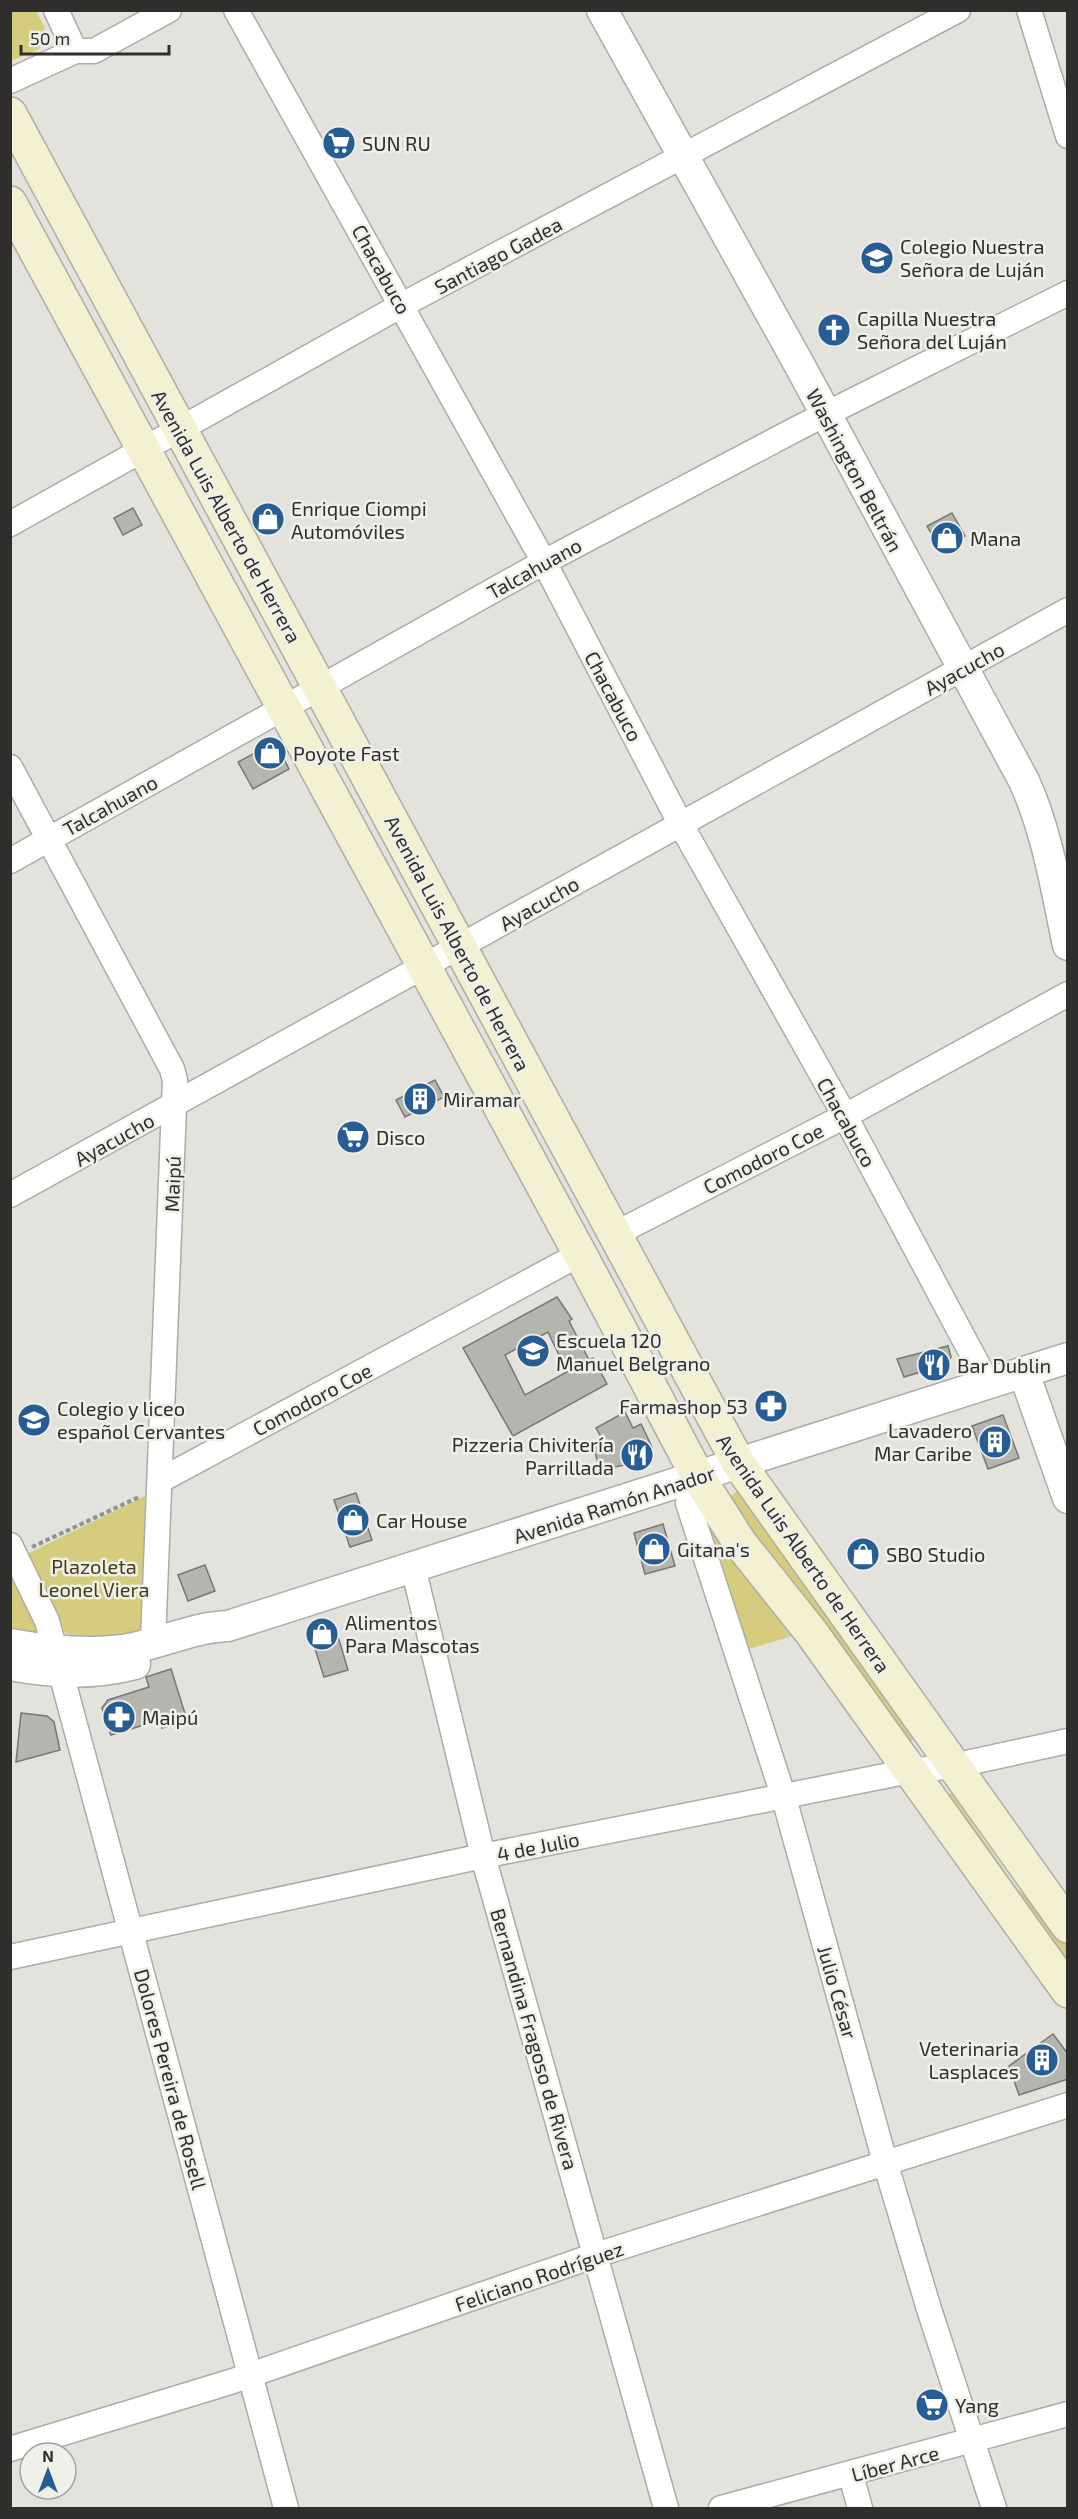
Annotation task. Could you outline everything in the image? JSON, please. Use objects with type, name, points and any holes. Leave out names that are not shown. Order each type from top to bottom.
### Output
[{"type":"main road","name":"Avenida Luis Alberto de Herrera","points":[[10,114],[739,1464],[1068,1926]]},
{"type":"main road","name":"Avenida Luis Alberto de Herrera","points":[[10,203],[580,1254],[698,1477],[740,1543],[811,1632],[1068,1991]]},
{"type":"street","points":[[56,10],[75,51]]},
{"type":"street","points":[[10,81],[75,51],[94,51],[168,10]]},
{"type":"street","name":"Chacabuco","points":[[236,10],[544,562],[680,823],[845,1116],[988,1384]]},
{"type":"street","name":"Washington Beltrán","points":[[602,10],[826,414],[1038,812],[1047,842],[1068,945]]},
{"type":"street","name":"Santiago Gadea","points":[[10,524],[402,306],[958,10]]},
{"type":"street","points":[[1029,10],[1068,136]]},
{"type":"street","name":"Talcahuano","points":[[10,861],[544,562],[826,414],[1068,293]]},
{"type":"street","name":"Ayacucho","points":[[10,1195],[425,968],[680,823],[1068,610]]},
{"type":"street","name":"Maipú","points":[[10,767],[172,1069],[175,1080],[153,1642]]},
{"type":"street","name":"Comodoro Coe","points":[[615,1234],[845,1116],[1068,994]]},
{"type":"street","name":"Comodoro Coe","points":[[161,1480],[580,1254]]},
{"type":"street","name":"Avenida Ramón Anador","points":[[10,1665],[58,1661],[132,1648],[211,1627],[228,1626],[1068,1358]]},
{"type":"street","points":[[1024,1373],[1068,1498]]},
{"type":"street","name":"Julio César","points":[[698,1477],[688,1503],[784,1798],[885,2162],[929,2309],[994,2508]]},
{"type":"street","name":"Dolores Pereira de Rosell","points":[[12,1553],[47,1621],[133,1932],[286,2508]]},
{"type":"street","name":"Bernandina Fragoso de Rivera","points":[[413,1567],[483,1856],[666,2508]]},
{"type":"street","name":"Avenida Ramón Anador","points":[[10,1644],[92,1672],[133,1665],[216,1638],[228,1626]]},
{"type":"street","name":"4 de Julio","points":[[10,1957],[483,1856],[784,1798],[910,1771],[953,1766],[1068,1741]]},
{"type":"street","name":"Feliciano Rodríguez","points":[[10,2449],[249,2375],[596,2255],[1068,2105]]},
{"type":"street","name":"Líber Arce","points":[[721,2508],[851,2475],[1068,2414]]},
{"type":"street","points":[[851,2475],[860,2508]]},
{"type":"path","points":[[12,1553],[143,1495],[161,1480]]},
{"type":"green space","points":[[11,10],[36,11],[45,28],[39,49],[11,61]]},
{"type":"green space","points":[[740,1489],[919,1733],[911,1741],[809,1603],[780,1578],[722,1502]]},
{"type":"green space","name":"Plazoleta Leonel Viera","points":[[145,1496],[143,1629],[135,1633],[116,1636],[66,1634],[27,1554]]},
{"type":"green space","points":[[701,1510],[796,1635],[745,1650],[718,1548],[708,1532]]},
{"type":"green space","points":[[10,1578],[14,1581],[41,1634],[11,1633]]},
{"type":"green space","points":[[951,1793],[1018,1890],[1046,1913],[1067,1942],[1067,1975],[941,1797]]},
{"type":"building","points":[[133,508],[142,525],[123,535],[114,518]]},
{"type":"building","name":"Mana","points":[[952,513],[965,536],[940,549],[927,526]]},
{"type":"building","points":[[275,742],[289,769],[253,789],[238,762]]},
{"type":"building","name":"Miramar","points":[[435,1080],[444,1097],[405,1117],[396,1100]]},
{"type":"building","name":"Escuela 120 Manuel Belgrano","points":[[557,1297],[572,1319],[569,1321],[589,1360],[593,1358],[607,1384],[513,1436],[463,1348]],"holes":[[[548,1332],[567,1372],[525,1395],[505,1355]]]},
{"type":"building","points":[[948,1346],[951,1357],[947,1364],[904,1377],[897,1359]]},
{"type":"building","points":[[625,1412],[633,1428],[641,1424],[652,1447],[640,1462],[600,1470],[593,1446],[604,1442],[596,1428]]},
{"type":"building","name":"Lavadero Mar Caribe","points":[[1003,1415],[1019,1458],[988,1469],[972,1426]]},
{"type":"building","name":"Car House","points":[[356,1493],[372,1540],[350,1547],[334,1500]]},
{"type":"building","name":"Gitana's","points":[[663,1524],[675,1566],[645,1574],[634,1533]]},
{"type":"building","points":[[205,1565],[215,1591],[188,1601],[178,1575]]},
{"type":"building","points":[[334,1623],[348,1670],[324,1677],[309,1630]]},
{"type":"building","points":[[171,1669],[187,1720],[162,1728],[160,1720],[111,1735],[102,1708],[108,1700],[149,1687],[146,1677]]},
{"type":"building","points":[[21,1713],[47,1716],[54,1722],[60,1750],[16,1762]]},
{"type":"building","name":"Veterinaria Lasplaces","points":[[1053,2034],[1068,2054],[1068,2079],[1019,2095],[1009,2066]]},
{"type":"place","name":"SUN RU","points":[[339,143]]},
{"type":"place","name":"Colegio Nuestra Señora de Luján","points":[[877,258]]},
{"type":"place","name":"Capilla Nuestra Señora del Luján","points":[[834,330]]},
{"type":"place","name":"Enrique Ciompi Automóviles","points":[[268,519]]},
{"type":"place","name":"Mana","points":[[947,538]]},
{"type":"place","name":"Poyote Fast","points":[[270,753]]},
{"type":"place","name":"Miramar","points":[[420,1099]]},
{"type":"place","name":"Disco","points":[[353,1137]]},
{"type":"place","name":"Escuela 120 Manuel Belgrano","points":[[533,1351]]},
{"type":"place","name":"Bar Dublin","points":[[934,1365]]},
{"type":"place","name":"Farmashop 53","points":[[771,1406]]},
{"type":"place","name":"Colegio y liceo español Cervantes","points":[[34,1420]]},
{"type":"place","name":"Lavadero Mar Caribe","points":[[995,1442]]},
{"type":"place","name":"Pizzeria Chivitería Parrillada","points":[[637,1455]]},
{"type":"place","name":"Car House","points":[[353,1520]]},
{"type":"place","name":"Gitana's","points":[[654,1549]]},
{"type":"place","name":"SBO Studio","points":[[863,1554]]},
{"type":"place","name":"Alimentos Para Mascotas","points":[[322,1634]]},
{"type":"place","name":"Maipú","points":[[119,1717]]},
{"type":"place","name":"Veterinaria Lasplaces","points":[[1042,2060]]},
{"type":"place","name":"Yang","points":[[932,2405]]}]
